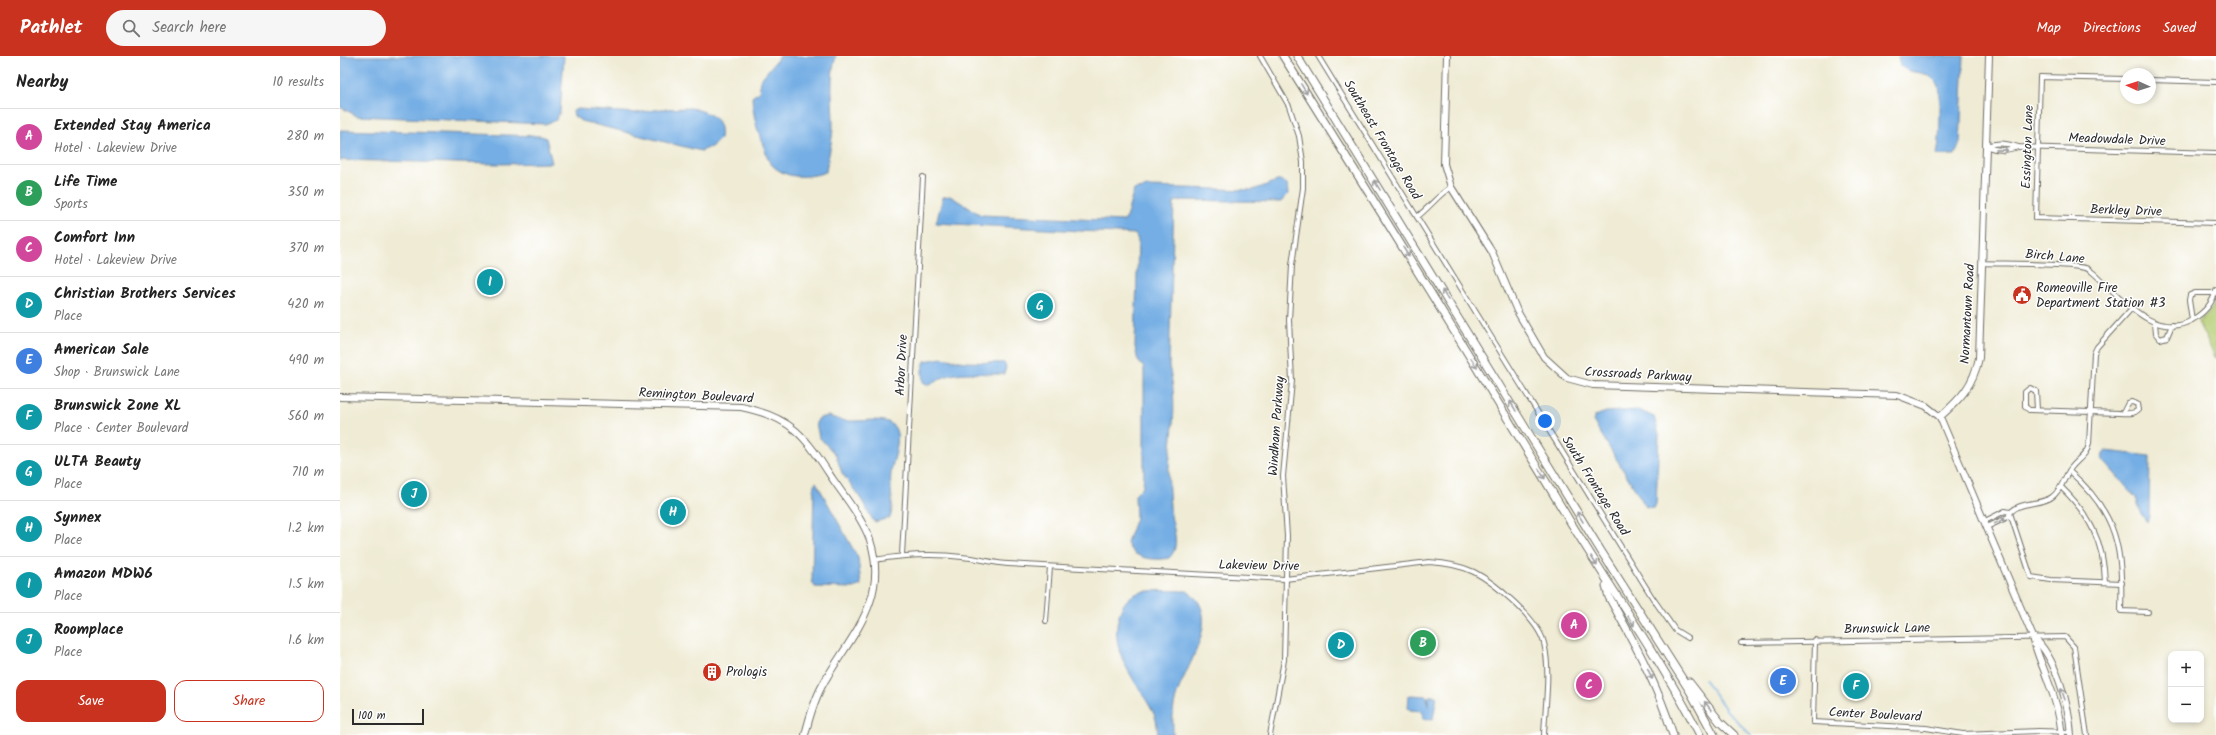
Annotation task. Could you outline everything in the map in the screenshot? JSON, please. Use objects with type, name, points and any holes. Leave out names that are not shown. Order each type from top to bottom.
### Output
[{"type":"highway","points":[[1283,56],[1442,310],[1603,576],[1682,700],[1700,735]]},
{"type":"highway","points":[[1297,56],[1601,551],[1690,691],[1714,735]]},
{"type":"highway","points":[[1601,551],[1680,669],[1720,722],[1734,735]]},
{"type":"highway","points":[[1603,576],[1610,597],[1649,671],[1665,707],[1673,735]]},
{"type":"street","name":"Windham Parkway","points":[[1260,56],[1289,106],[1300,136],[1303,162],[1303,188],[1292,266],[1289,320],[1292,381],[1283,476],[1287,536],[1284,660],[1270,735]]},
{"type":"street","name":"Southeast Frontage Road","points":[[1318,56],[1417,217],[1432,205],[1438,196],[1451,187]]},
{"type":"street","name":"Crossroads Parkway","points":[[1447,56],[1444,164],[1451,187],[1492,252],[1517,311],[1544,357],[1567,378],[1593,385],[1897,395],[1926,406],[1940,417]]},
{"type":"street","name":"Normantown Road","points":[[1940,417],[1968,389],[1975,377],[1979,358],[1988,56]]},
{"type":"street","name":"Essington Lane","points":[[2036,218],[2040,77],[2120,80]]},
{"type":"street","points":[[2156,80],[2216,82]]},
{"type":"street","name":"Meadowdale Drive","points":[[1986,146],[1994,150],[2008,150],[2018,147],[2216,152]]},
{"type":"street","name":"Arbor Drive","points":[[902,555],[923,177]]},
{"type":"street","name":"South Frontage Road","points":[[1417,217],[1652,597],[1675,630],[1688,638]]},
{"type":"street","name":"Berkley Drive","points":[[2036,218],[2216,223]]},
{"type":"street","name":"Birch Lane","points":[[1982,263],[2081,267],[2088,269],[2132,308],[2155,323],[2172,325],[2192,320],[2203,313],[2216,292]]},
{"type":"street","name":"Birch Lane","points":[[2192,320],[2189,300],[2190,295],[2195,293],[2216,292]]},
{"type":"street","points":[[1986,524],[2005,511],[2010,512],[2024,505],[2052,498],[2061,487],[2069,471],[2087,451],[2091,412],[2094,353],[2097,347],[2132,308]]},
{"type":"street","points":[[2155,323],[2156,334],[2160,339],[2166,337],[2172,325]]},
{"type":"street","points":[[2037,410],[2036,391],[2030,388],[2025,392],[2025,406],[2029,410],[2123,413]]},
{"type":"street","name":"Remington Boulevard","points":[[340,396],[741,407],[764,411],[799,431],[813,448],[861,523],[869,539],[874,560],[875,585],[871,602],[865,617],[822,686],[805,735]]},
{"type":"street","points":[[1940,417],[2033,637],[2049,681],[2060,719],[2061,733]]},
{"type":"street","points":[[2069,471],[2087,488],[2111,525],[2121,556],[2121,611],[2148,612]]},
{"type":"street","points":[[2061,487],[2079,507],[2096,533],[2103,558],[2105,582]]},
{"type":"street","points":[[1986,524],[2008,517],[2010,512]]},
{"type":"street","points":[[2010,512],[2024,560],[2031,577],[2051,580],[2122,583]]},
{"type":"street","name":"Lakeview Drive","points":[[874,560],[902,555],[962,556],[998,563],[1050,567],[1285,579],[1429,562],[1444,563],[1474,572],[1526,613],[1543,642],[1546,673],[1544,735]]},
{"type":"street","points":[[1046,621],[1050,567]]},
{"type":"street","points":[[2033,637],[2044,646],[2056,675],[2066,702],[2071,734]]},
{"type":"street","name":"Brunswick Lane","points":[[1742,643],[1815,640],[2065,637],[2074,647],[2087,735]]},
{"type":"street","name":"Center Boulevard","points":[[1815,640],[1813,722],[1863,724],[1888,728],[1926,728],[1963,734],[2032,733],[2039,731],[2071,734]]},
{"type":"street","name":"Center Boulevard","points":[[2032,733],[2037,735]]},
{"type":"green space","points":[[2216,301],[2216,359],[2198,322],[2211,310]]},
{"type":"water","points":[[340,56],[564,56],[560,112],[556,120],[545,124],[357,116],[340,107]]},
{"type":"water","points":[[780,56],[836,56],[832,81],[833,130],[826,172],[812,176],[790,175],[777,169],[771,164],[767,157],[756,125],[752,97],[759,92],[761,79]]},
{"type":"water","points":[[1898,56],[1964,56],[1960,143],[1955,155],[1938,155],[1937,153],[1940,121],[1939,86],[1928,76],[1903,68]]},
{"type":"water","points":[[691,108],[714,117],[719,126],[720,139],[711,147],[701,151],[581,121],[574,116],[573,111],[577,109],[636,113],[661,109]]},
{"type":"water","points":[[340,130],[541,136],[546,138],[552,163],[496,164],[340,160]]},
{"type":"water","points":[[1280,180],[1287,184],[1288,194],[1281,202],[1183,200],[1174,202],[1169,367],[1172,379],[1174,416],[1169,466],[1169,491],[1175,534],[1175,547],[1169,558],[1144,558],[1133,552],[1129,548],[1127,542],[1136,518],[1135,495],[1143,487],[1144,470],[1144,368],[1138,361],[1135,347],[1138,240],[1135,234],[936,223],[943,197],[950,196],[981,215],[1125,221],[1134,190],[1148,187],[1253,190]]},
{"type":"water","points":[[942,358],[965,362],[1004,363],[1006,367],[1004,374],[966,373],[948,376],[929,385],[923,382],[922,370],[925,361]]},
{"type":"water","points":[[1638,410],[1654,417],[1659,434],[1656,504],[1654,508],[1646,507],[1593,421],[1595,416],[1606,412]]},
{"type":"water","points":[[828,416],[846,421],[883,421],[890,423],[895,427],[897,446],[891,473],[892,507],[890,518],[874,522],[861,499],[842,473],[836,455],[819,437],[816,423],[819,418]]},
{"type":"water","points":[[2106,451],[2150,456],[2149,516],[2147,522],[2142,515],[2136,498],[2102,459],[2103,453]]},
{"type":"water","points":[[816,482],[858,558],[861,585],[854,588],[815,587],[812,581],[814,484]]},
{"type":"water","points":[[1155,591],[1187,591],[1198,602],[1203,615],[1203,629],[1199,644],[1179,688],[1175,701],[1173,714],[1173,735],[1158,735],[1154,714],[1126,667],[1121,655],[1117,630],[1119,616],[1126,602],[1138,593]]},
{"type":"water","points":[[1409,695],[1427,696],[1428,706],[1429,696],[1437,696],[1433,719],[1424,719],[1422,711],[1410,710],[1408,708]]},
{"type":"waterway","points":[[1704,679],[1727,711],[1751,735]]},
{"type":"place","name":"Amazon MDW6","points":[[490,282]]},
{"type":"place","name":"Romeoville Fire Department Station #3","points":[[2022,295]]},
{"type":"place","name":"ULTA Beauty","points":[[1040,306]]},
{"type":"place","name":"Roomplace","points":[[414,494]]},
{"type":"place","name":"Synnex","points":[[673,512]]},
{"type":"place","name":"Extended Stay America","points":[[1574,625]]},
{"type":"place","name":"Life Time","points":[[1423,643]]},
{"type":"place","name":"Christian Brothers Services","points":[[1341,645]]},
{"type":"place","name":"Prologis","points":[[712,672]]},
{"type":"place","name":"American Sale","points":[[1783,681]]},
{"type":"place","name":"Comfort Inn","points":[[1589,685]]},
{"type":"place","name":"Brunswick Zone XL","points":[[1856,686]]}]
